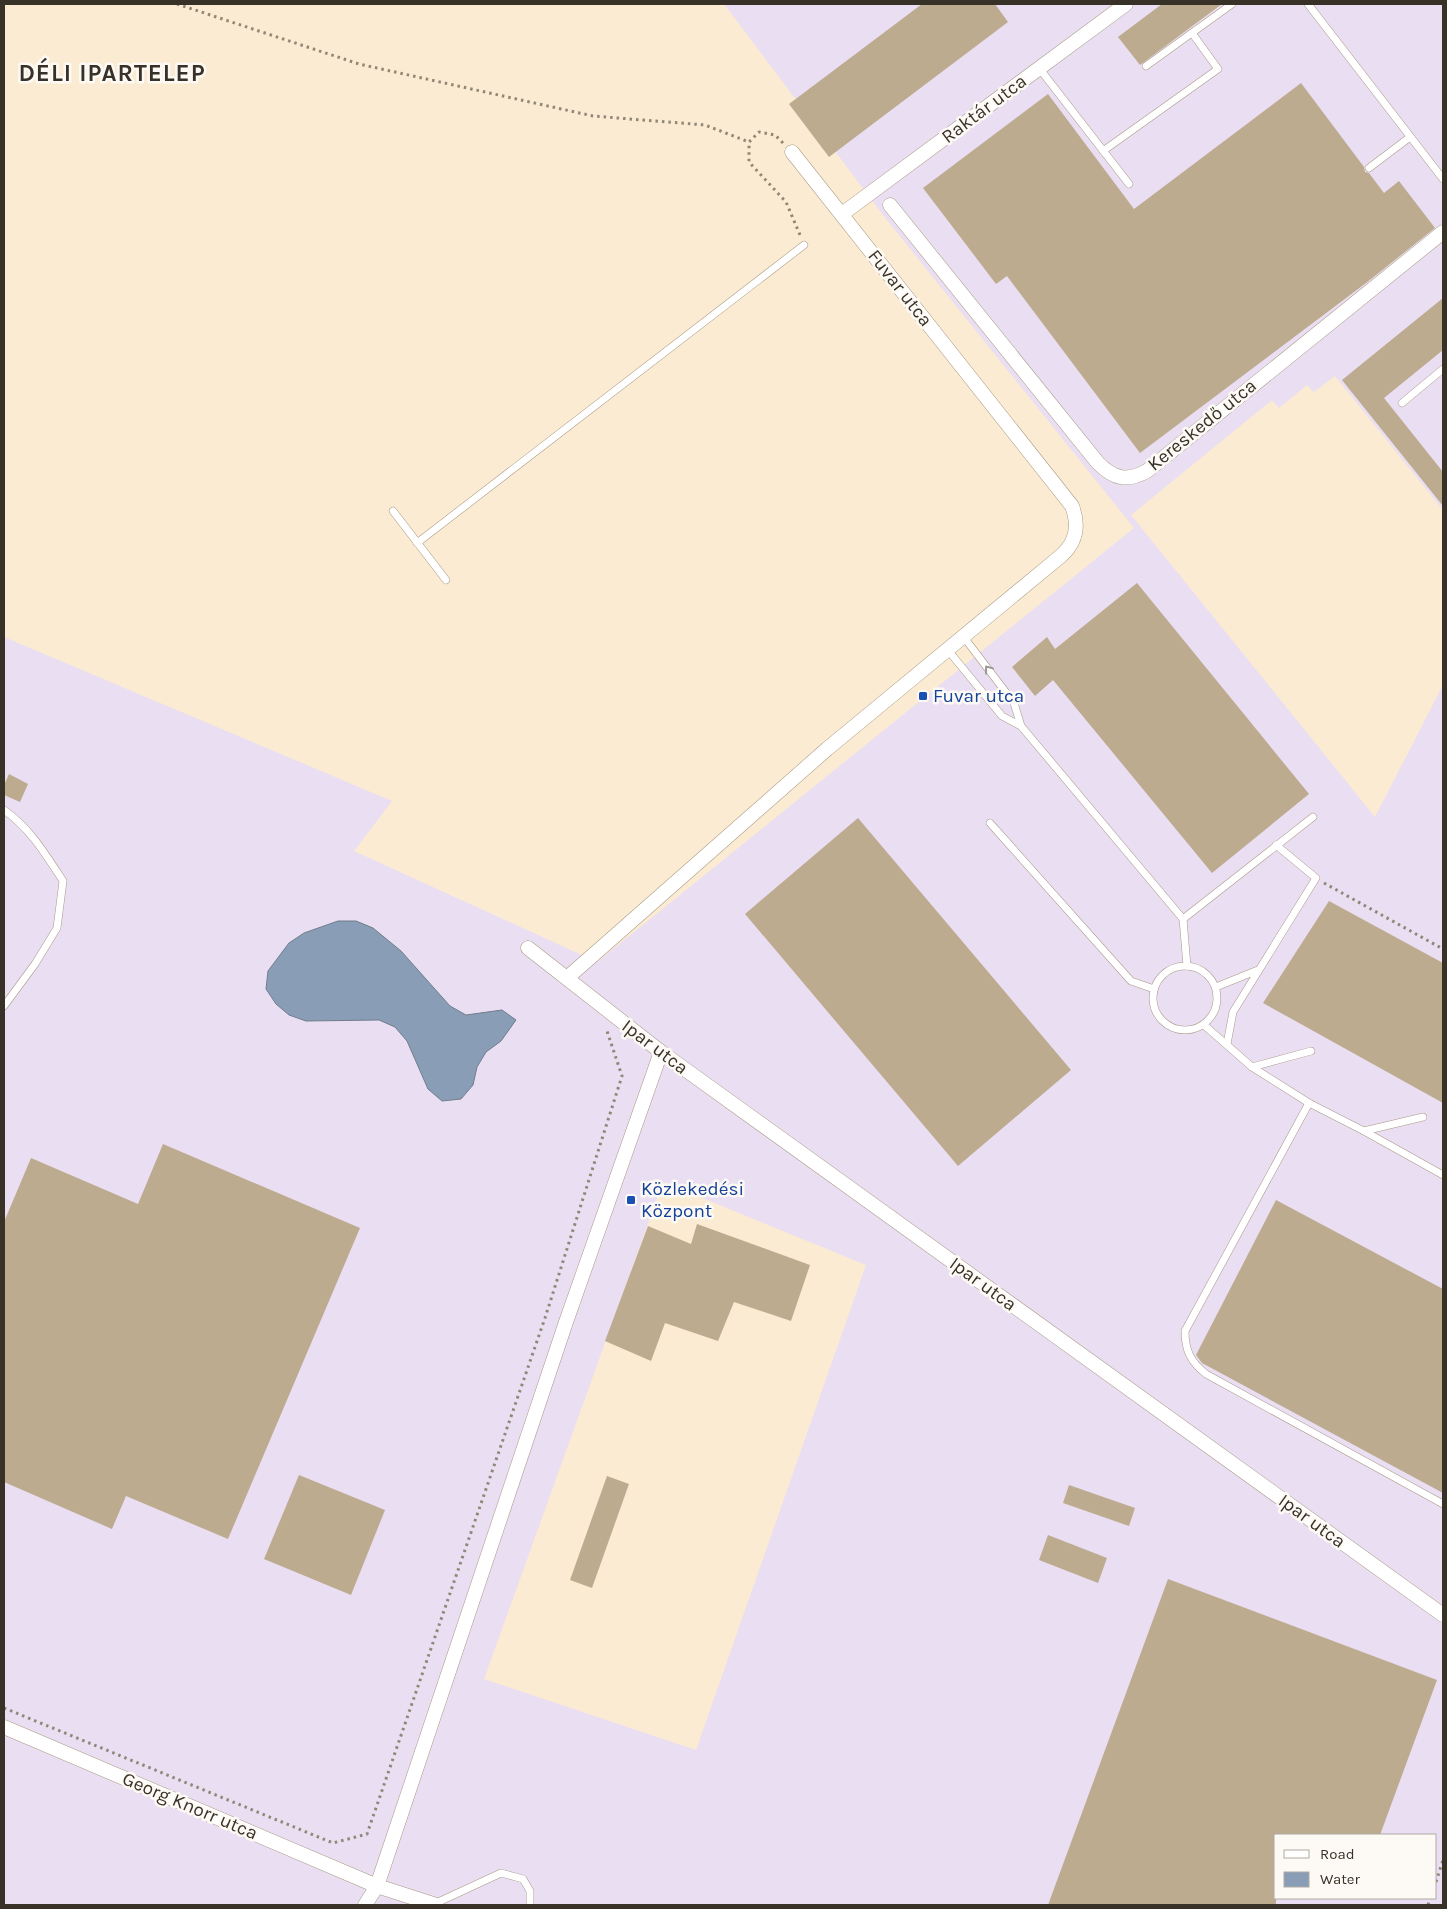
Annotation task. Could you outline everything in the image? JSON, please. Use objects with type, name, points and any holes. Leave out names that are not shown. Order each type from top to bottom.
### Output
[{"type":"street","name":"Raktár utca","points":[[842,214],[1126,4]]},
{"type":"street","name":"Fuvar utca","points":[[567,978],[827,749],[1069,548],[1074,538],[1076,516],[1072,506],[792,152]]},
{"type":"street","name":"Kereskedő utca","points":[[890,205],[1098,463],[1107,472],[1129,478],[1147,470],[1443,232]]},
{"type":"street","name":"Ipar utca","points":[[528,948],[661,1052],[1443,1615]]},
{"type":"street","points":[[364,1905],[377,1886],[566,1322],[661,1052]]},
{"type":"street","name":"Georg Knorr utca","points":[[4,1727],[377,1886],[435,1905]]},
{"type":"lane","points":[[1146,66],[1232,4]]},
{"type":"lane","points":[[1308,4],[1443,179]]},
{"type":"lane","points":[[1103,151],[1218,70],[1192,33]]},
{"type":"lane","points":[[1039,68],[1129,184]]},
{"type":"lane","points":[[1369,168],[1410,136]]},
{"type":"lane","points":[[417,543],[804,245]]},
{"type":"lane","points":[[1402,404],[1443,369]]},
{"type":"lane","points":[[393,512],[446,580]]},
{"type":"lane","points":[[963,636],[1014,703],[1021,726]]},
{"type":"lane","points":[[947,649],[1002,716],[1021,726],[1183,919],[1187,966]]},
{"type":"lane","points":[[4,810],[37,842],[63,881],[57,928],[35,964],[4,1006]]},
{"type":"lane","points":[[1183,919],[1312,816]]},
{"type":"lane","points":[[990,823],[1130,981],[1154,990]]},
{"type":"lane","points":[[1227,1044],[1233,1012],[1316,878],[1276,844]]},
{"type":"lane","points":[[1187,966],[1202,971],[1210,978],[1216,988],[1218,998],[1212,1018],[1195,1030],[1184,1031],[1174,1029],[1165,1023],[1155,1011],[1153,1000],[1154,990],[1166,972],[1176,967],[1187,966]]},
{"type":"lane","points":[[1216,988],[1258,970]]},
{"type":"lane","points":[[1204,1025],[1252,1067],[1308,1103],[1364,1131],[1443,1175]]},
{"type":"lane","points":[[1252,1067],[1311,1051]]},
{"type":"lane","points":[[1308,1103],[1185,1332],[1185,1345],[1190,1357],[1206,1374],[1443,1504]]},
{"type":"lane","points":[[1364,1131],[1423,1117]]},
{"type":"lane","points":[[435,1905],[501,1873],[523,1879],[530,1891],[530,1905]]},
{"type":"path","points":[[178,4],[359,64],[594,116],[705,125],[749,142]]},
{"type":"path","points":[[792,152],[775,135],[760,132],[749,142],[749,162],[786,202],[804,245]]},
{"type":"path","points":[[1316,878],[1443,949]]},
{"type":"path","points":[[4,1708],[333,1844],[367,1834],[545,1318],[622,1076],[596,1002]]},
{"type":"path","points":[[1437,1879],[1443,1860]]},
{"type":"shaded area","points":[[724,4],[1443,4],[1443,510],[1335,376],[1314,392],[1307,385],[1279,408],[1272,400],[1131,515],[1375,817],[1443,685],[1443,1905],[4,1905],[4,637],[392,801],[354,851],[597,962],[1134,528],[883,215]],"holes":[[[663,1182],[866,1265],[696,1750],[484,1679]]]},
{"type":"water","points":[[338,921],[356,921],[373,928],[401,951],[450,1006],[466,1015],[502,1010],[516,1020],[501,1041],[486,1052],[477,1067],[473,1085],[461,1099],[442,1101],[428,1089],[407,1041],[395,1027],[379,1020],[306,1021],[289,1015],[276,1004],[266,989],[268,971],[289,943],[304,933]]},
{"type":"building","points":[[922,4],[995,4],[1008,22],[829,157],[789,104]]},
{"type":"building","points":[[1162,4],[1222,4],[1140,65],[1118,37]]},
{"type":"building","points":[[1301,83],[1364,167],[1365,172],[1369,173],[1384,193],[1399,181],[1435,228],[1366,283],[1140,453],[1007,276],[996,284],[923,188],[1048,94],[1134,209]]},
{"type":"building","points":[[1443,298],[1443,350],[1384,398],[1443,472],[1443,506],[1342,380]]},
{"type":"building","points":[[1137,583],[1309,794],[1212,873],[1053,680],[1035,696],[1012,667],[1047,637],[1055,649]]},
{"type":"building","points":[[9,774],[28,784],[20,802],[4,795],[4,785]]},
{"type":"building","points":[[858,818],[1071,1070],[958,1166],[745,914]]},
{"type":"building","points":[[1329,901],[1443,963],[1443,1103],[1263,1003]]},
{"type":"building","points":[[163,1144],[360,1228],[228,1539],[126,1496],[112,1529],[4,1482],[4,1222],[31,1158],[138,1204]]},
{"type":"building","points":[[1276,1200],[1443,1289],[1443,1493],[1202,1363],[1196,1355]]},
{"type":"building","points":[[697,1224],[810,1265],[791,1321],[734,1302],[718,1341],[665,1323],[651,1361],[605,1341],[648,1226],[691,1244]]},
{"type":"building","points":[[299,1475],[385,1510],[351,1595],[264,1559]]},
{"type":"building","points":[[607,1476],[629,1484],[592,1588],[570,1580]]},
{"type":"building","points":[[1069,1485],[1135,1508],[1129,1526],[1063,1503]]},
{"type":"building","points":[[1048,1535],[1107,1558],[1098,1583],[1039,1560]]},
{"type":"building","points":[[1168,1579],[1437,1680],[1380,1834],[1274,1834],[1274,1899],[1276,1899],[1276,1905],[1048,1905]]},
{"type":"place","name":"Fuvar utca","points":[[923,696]]},
{"type":"place","name":"Közlekedési Központ","points":[[631,1200]]},
{"type":"district","name":"DÉLI IPARTELEP","points":[[112,73]]}]
